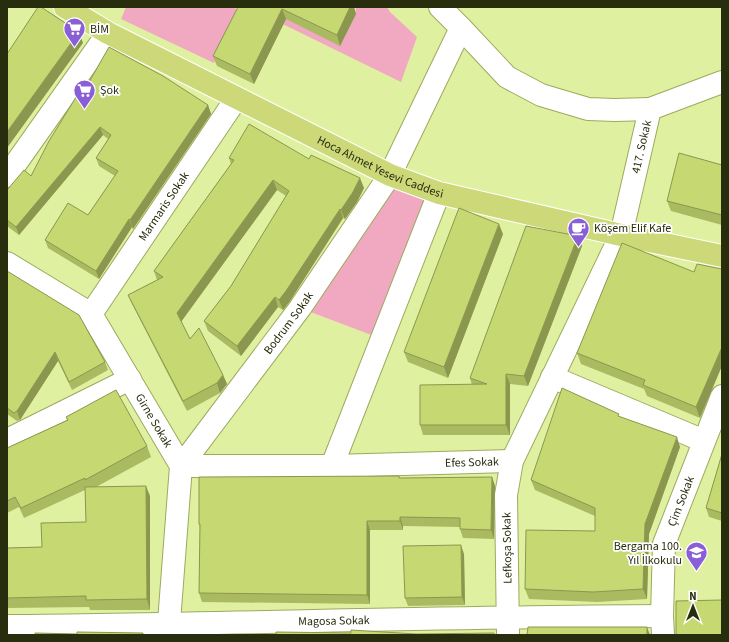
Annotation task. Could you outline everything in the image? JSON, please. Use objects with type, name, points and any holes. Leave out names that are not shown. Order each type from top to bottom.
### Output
[{"type":"main road","name":"Hoca Ahmet Yesevi Caddesi","points":[[65,7],[108,33],[236,99],[390,175],[439,193],[621,235],[722,256]]},
{"type":"street","points":[[440,7],[507,77],[541,95],[588,109],[650,109]]},
{"type":"street","name":"Bodrum Sokak","points":[[180,466],[300,308],[390,175],[461,28]]},
{"type":"street","points":[[7,176],[108,33]]},
{"type":"street","name":"417. Sokak","points":[[621,235],[650,109],[722,82]]},
{"type":"street","name":"Marmaris Sokak","points":[[91,314],[236,99]]},
{"type":"street","points":[[332,466],[439,193]]},
{"type":"street","name":"Efes Sokak","points":[[180,466],[332,466],[512,461],[621,235]]},
{"type":"street","name":"Girne Sokak","points":[[7,263],[91,314],[130,378],[180,466]]},
{"type":"street","points":[[552,377],[704,441]]},
{"type":"street","points":[[7,440],[130,378]]},
{"type":"street","name":"Çim Sokak","points":[[665,611],[664,544],[704,441],[721,402]]},
{"type":"street","name":"Lefkoşa Sokak","points":[[508,626],[506,496],[512,461]]},
{"type":"street","points":[[168,630],[180,466]]},
{"type":"street","name":"Magosa Sokak","points":[[7,626],[168,630],[508,626],[665,611]]},
{"type":"shaded area","points":[[126,7],[232,7],[239,10],[214,63],[121,19]]},
{"type":"shaded area","points":[[248,7],[356,14],[356,7],[387,7],[390,12],[417,37],[401,82]]},
{"type":"shaded area","points":[[390,175],[439,193],[382,339],[300,308]]},
{"type":"building","points":[[38,7],[41,7],[79,32],[7,132],[7,54]]},
{"type":"building","points":[[238,7],[350,7],[337,35],[282,9],[250,74],[213,56]]},
{"type":"building","points":[[109,47],[163,76],[208,105],[130,220],[129,219],[96,271],[45,240],[68,203],[88,215],[118,171],[96,158],[111,135],[100,127],[16,227],[7,220],[7,190],[24,170],[31,176],[49,141],[81,89],[84,91]]},
{"type":"building","points":[[249,124],[309,159],[311,155],[360,178],[353,192],[341,210],[340,209],[286,291],[279,300],[275,297],[237,346],[204,321],[231,286],[289,191],[273,180],[177,313],[190,339],[199,328],[223,375],[217,383],[183,401],[128,295],[163,277],[154,271],[234,160],[229,158]]},
{"type":"building","points":[[679,153],[722,165],[722,215],[667,201]]},
{"type":"building","points":[[459,208],[499,224],[444,367],[404,352]]},
{"type":"building","points":[[526,226],[578,236],[524,376],[506,374],[506,425],[420,425],[420,385],[487,384],[470,378]]},
{"type":"building","points":[[622,243],[694,272],[697,264],[722,269],[722,347],[696,407],[643,385],[645,380],[577,353]]},
{"type":"building","points":[[7,271],[79,315],[105,362],[69,382],[55,352],[17,411],[14,413],[7,408]]},
{"type":"building","points":[[562,388],[619,414],[618,416],[677,437],[645,524],[643,589],[593,592],[525,589],[526,530],[595,531],[595,508],[531,480]]},
{"type":"building","points":[[116,390],[147,446],[85,480],[85,478],[21,508],[15,497],[7,501],[7,448],[68,420],[66,417]]},
{"type":"building","points":[[722,454],[722,513],[706,508]]},
{"type":"building","points":[[399,476],[399,478],[492,477],[491,530],[460,529],[460,518],[400,517],[400,521],[367,521],[367,595],[199,593],[199,477]]},
{"type":"building","points":[[146,486],[147,599],[86,600],[86,596],[7,598],[7,548],[42,547],[41,523],[86,522],[85,487]]},
{"type":"building","points":[[461,545],[462,597],[405,598],[403,546]]},
{"type":"building","points":[[722,600],[722,635],[676,635],[676,601]]},
{"type":"building","points":[[528,627],[647,627],[647,635],[527,635]]},
{"type":"building","points":[[351,630],[416,634],[494,633],[494,635],[276,635],[276,632],[351,633]]},
{"type":"building","points":[[77,632],[143,633],[143,635],[35,635],[35,633],[77,634]]},
{"type":"place","name":"BİM","points":[[75,48]]},
{"type":"place","name":"Şok","points":[[84,110]]},
{"type":"place","name":"Köşem Elif Kafe","points":[[579,248]]},
{"type":"place","name":"Bergama 100. Yıl İlkokulu","points":[[697,572]]}]
